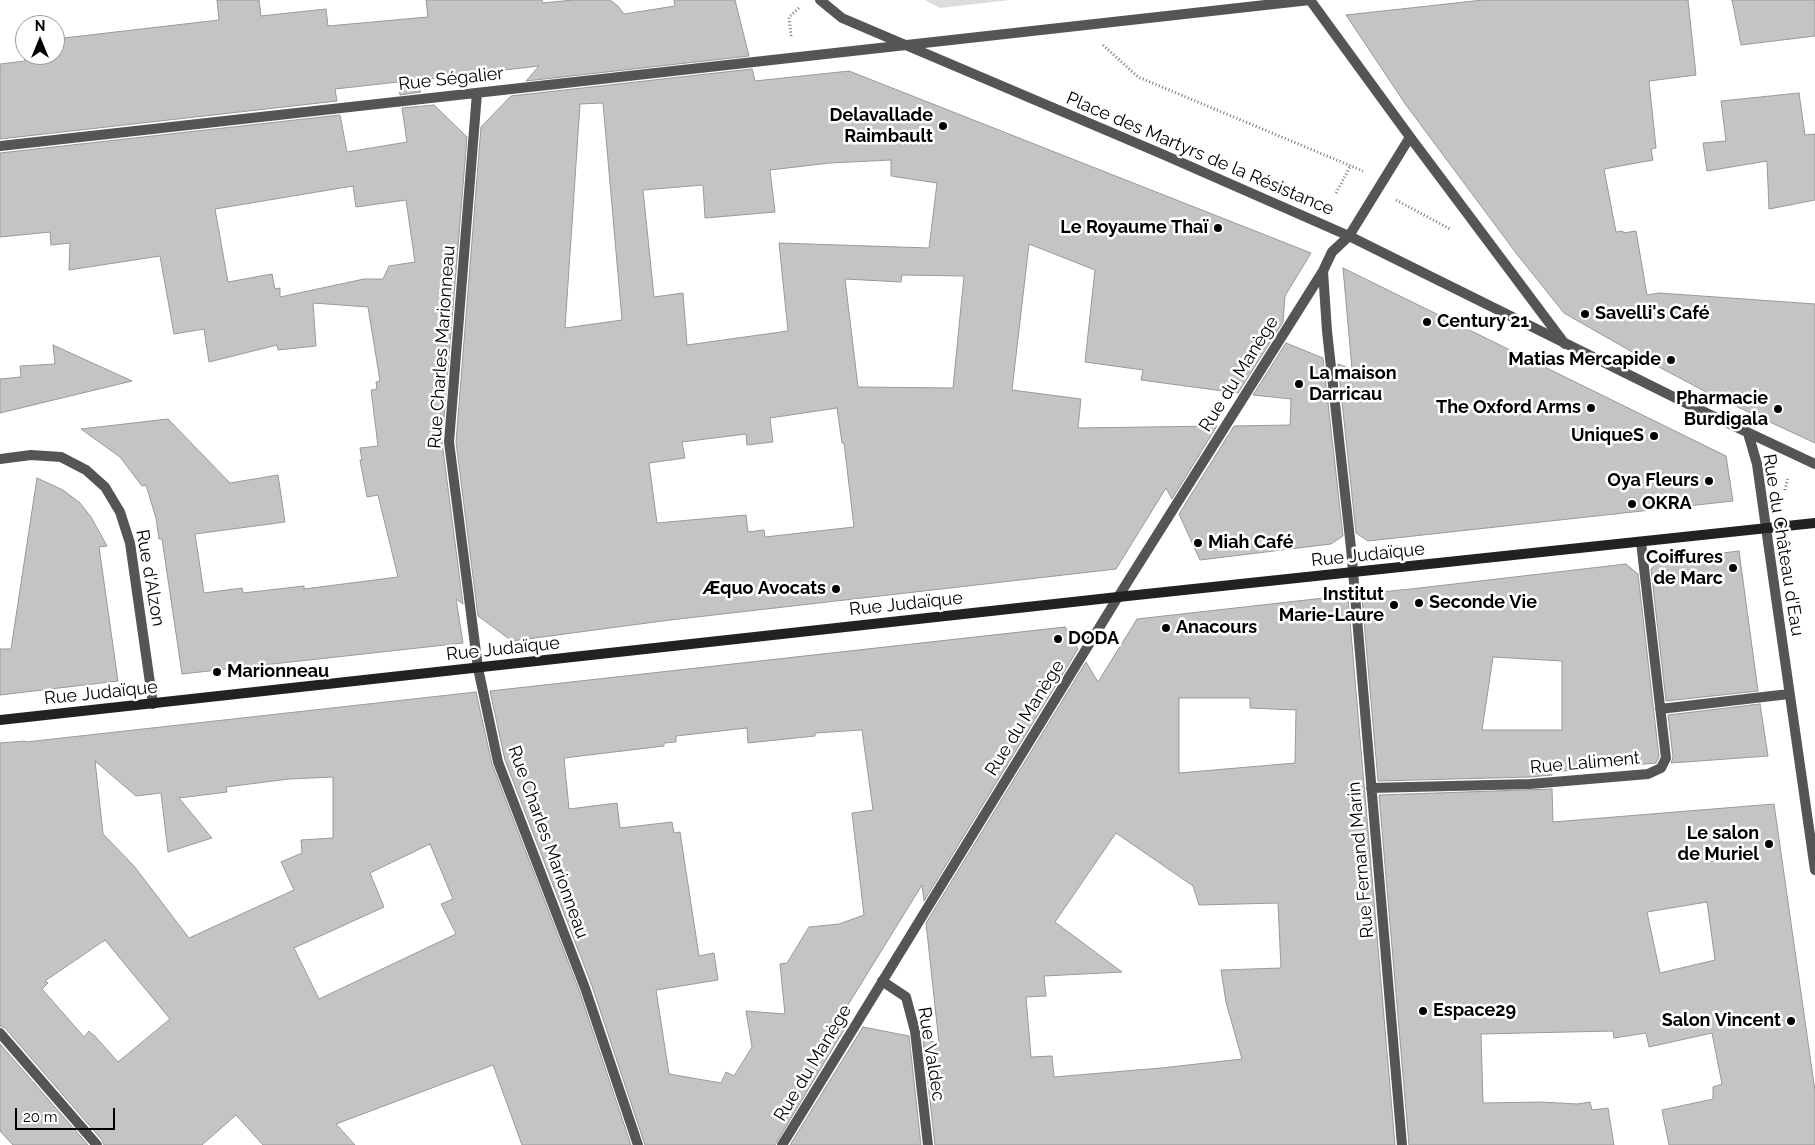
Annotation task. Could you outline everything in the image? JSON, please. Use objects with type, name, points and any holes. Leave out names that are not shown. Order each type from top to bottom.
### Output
[{"type":"main road","name":"Rue Judaïque","points":[[0,720],[1118,597],[1815,523]]},
{"type":"street","name":"Place des Martyrs de la Résistance","points":[[820,0],[842,18],[1349,236],[1565,344],[1815,464]]},
{"type":"street","name":"Place des Martyrs de la Résistance","points":[[1310,0],[1565,344]]},
{"type":"street","name":"Rue Ségalier","points":[[0,146],[1310,0]]},
{"type":"street","name":"Rue Charles Marionneau","points":[[477,93],[450,442],[478,668],[498,762],[585,988],[638,1145]]},
{"type":"street","name":"Rue du Manège","points":[[782,1145],[1118,597],[1323,271],[1332,252],[1349,236],[1410,137]]},
{"type":"street","name":"Rue Fernand Marin","points":[[1323,271],[1327,331],[1353,573],[1402,1145]]},
{"type":"street","name":"Rue du Château d'Eau","points":[[1748,433],[1757,464],[1815,870]]},
{"type":"street","name":"Rue d'Alzon","points":[[0,459],[31,455],[61,457],[86,470],[105,487],[120,512],[130,543],[153,704]]},
{"type":"street","name":"Rue Laliment","points":[[1371,788],[1530,784],[1648,774],[1661,768],[1666,758],[1641,542]]},
{"type":"street","points":[[1660,709],[1789,694]]},
{"type":"street","name":"Rue Valdec","points":[[882,981],[906,997],[915,1031],[928,1145]]},
{"type":"street","points":[[0,1033],[97,1145]]},
{"type":"path","points":[[793,58],[789,17],[801,6]]},
{"type":"path","points":[[1097,40],[1138,77],[1351,165],[1370,175]]},
{"type":"path","points":[[1336,193],[1351,165]]},
{"type":"path","points":[[1403,193],[1396,200],[1457,233]]},
{"type":"path","points":[[1783,498],[1790,470]]},
{"type":"shaded area","points":[[925,0],[1010,0],[940,8]]},
{"type":"building","points":[[217,0],[259,0],[261,16],[326,9],[328,26],[428,17],[426,0],[542,0],[543,3],[573,0],[610,0],[624,14],[675,6],[674,0],[735,0],[749,56],[526,81],[539,66],[410,81],[421,92],[400,95],[398,82],[335,89],[337,101],[0,139],[0,64],[15,62],[15,65],[65,65],[65,38],[219,20]]},
{"type":"building","points":[[1483,0],[1688,0],[1696,75],[1649,81],[1656,148],[1651,149],[1653,160],[1604,169],[1616,232],[1636,231],[1647,295],[1659,293],[1815,304],[1815,443],[1712,395],[1564,313],[1516,253],[1406,105],[1346,15]]},
{"type":"building","points":[[1732,0],[1815,0],[1815,36],[1741,45]]},
{"type":"building","points":[[752,69],[755,81],[849,71],[1311,253],[1285,296],[1283,322],[1238,393],[1141,380],[1143,370],[1085,362],[1095,270],[1029,244],[1012,390],[1081,399],[1078,428],[1217,426],[1172,499],[1166,488],[1116,569],[670,620],[512,641],[478,616],[456,442],[481,127],[511,96]],"holes":[[[603,103],[622,320],[565,328],[580,104]],[[891,160],[891,176],[937,183],[929,248],[779,243],[788,331],[687,345],[683,293],[654,297],[643,190],[703,185],[705,218],[775,212],[770,170],[830,163]],[[902,275],[964,276],[953,388],[858,387],[845,279],[901,282]],[[837,408],[842,443],[844,443],[854,527],[765,537],[764,530],[748,532],[746,515],[657,523],[649,463],[685,458],[682,442],[746,434],[747,445],[773,442],[770,418]]]},
{"type":"building","points":[[1799,93],[1805,135],[1815,134],[1815,200],[1769,209],[1767,161],[1707,171],[1703,143],[1726,141],[1721,101]]},
{"type":"building","points":[[434,105],[467,137],[442,442],[463,604],[456,599],[463,643],[182,674],[162,539],[159,539],[156,518],[146,485],[142,486],[120,457],[81,429],[168,419],[230,483],[278,475],[285,522],[195,534],[204,593],[242,588],[243,593],[304,586],[304,589],[398,577],[378,495],[367,497],[360,460],[362,460],[360,448],[378,446],[371,390],[377,389],[376,382],[380,381],[368,307],[313,303],[316,346],[278,350],[277,345],[209,362],[204,329],[174,334],[160,256],[69,270],[70,243],[51,245],[50,232],[0,237],[0,153],[340,115],[347,152],[407,142],[402,108]],"holes":[[[353,186],[356,207],[406,200],[415,262],[389,266],[383,279],[364,279],[280,297],[280,288],[275,289],[272,274],[228,282],[215,209]]]},
{"type":"building","points":[[1343,268],[1726,456],[1733,501],[1368,541],[1356,533],[1338,364],[1352,369]]},
{"type":"building","points":[[1286,343],[1323,358],[1343,536],[1331,544],[1200,560],[1179,514],[1234,426],[1290,425],[1291,399],[1253,395]]},
{"type":"building","points":[[53,345],[132,381],[0,413],[0,379],[21,377],[20,366],[55,364]]},
{"type":"building","points":[[37,478],[63,490],[80,503],[91,517],[107,546],[99,547],[118,681],[0,695],[0,649],[11,649]]},
{"type":"building","points":[[1739,551],[1758,691],[1666,701],[1651,569],[1658,561]]},
{"type":"building","points":[[1626,564],[1638,574],[1659,757],[1656,763],[1552,772],[1552,775],[1530,777],[1378,781],[1362,598],[1371,598],[1371,593]],"holes":[[[1493,657],[1562,661],[1562,730],[1482,730]]]},
{"type":"building","points":[[1333,597],[1348,598],[1395,1145],[935,1145],[923,1039],[939,1043],[926,923],[1086,662],[1098,682],[1137,619]],"holes":[[[1179,698],[1250,698],[1250,708],[1296,710],[1295,763],[1179,773]],[[1116,833],[1193,886],[1199,905],[1278,903],[1281,968],[1221,970],[1226,1002],[1242,1059],[1054,1077],[1052,1056],[1031,1057],[1026,997],[1046,996],[1044,976],[1122,972],[1055,922]]]},
{"type":"building","points":[[1065,627],[1078,649],[924,901],[922,885],[838,1021],[848,1023],[775,1145],[645,1145],[592,986],[505,760],[490,691]],"holes":[[[747,728],[748,743],[815,736],[815,733],[862,730],[873,810],[852,813],[864,915],[839,924],[809,927],[787,963],[780,964],[785,1014],[746,1011],[752,1047],[734,1076],[726,1072],[721,1083],[669,1074],[656,990],[718,980],[714,953],[699,956],[680,832],[674,833],[672,822],[620,828],[617,803],[569,809],[564,758],[664,746],[664,743],[676,742],[676,736]]]},
{"type":"building","points":[[476,692],[492,764],[579,990],[631,1145],[522,1145],[493,1065],[336,1124],[355,1145],[263,1145],[236,1115],[202,1145],[104,1145],[102,1140],[5,1028],[0,1026],[0,743],[26,742]],"holes":[[[95,761],[136,796],[161,793],[168,852],[212,838],[179,798],[227,792],[226,787],[289,779],[333,777],[333,838],[301,840],[302,853],[281,862],[294,890],[189,938],[134,866],[103,834]],[[430,844],[453,899],[441,904],[456,934],[319,999],[294,948],[384,907],[370,873]],[[105,940],[170,1019],[118,1062],[89,1031],[84,1037],[42,989],[48,983],[45,981]]]},
{"type":"building","points":[[1760,704],[1768,756],[1671,763],[1673,757],[1668,715]]},
{"type":"building","points":[[1552,789],[1553,822],[1774,804],[1815,1091],[1815,1145],[1669,1145],[1662,1110],[1713,1099],[1713,1087],[1722,1084],[1712,1033],[1649,1047],[1646,1033],[1614,1038],[1613,1031],[1481,1034],[1483,1103],[1541,1102],[1577,1104],[1590,1102],[1592,1110],[1608,1108],[1614,1145],[1409,1145],[1379,795]],"holes":[[[1707,902],[1715,960],[1660,973],[1647,912]]]},
{"type":"building","points":[[863,1027],[909,1036],[921,1145],[790,1145]]},
{"type":"building","points":[[0,1044],[88,1145],[13,1145],[0,1131]]},
{"type":"place","name":"Delavallade Raimbault","points":[[943,126]]},
{"type":"place","name":"Le Royaume Thaï","points":[[1218,228]]},
{"type":"place","name":"Savelli's Café","points":[[1585,314]]},
{"type":"place","name":"Century 21","points":[[1427,322]]},
{"type":"place","name":"Matias Mercapide","points":[[1671,360]]},
{"type":"place","name":"La maison Darricau","points":[[1299,384]]},
{"type":"place","name":"The Oxford Arms","points":[[1591,408]]},
{"type":"place","name":"Pharmacie Burdigala","points":[[1778,409]]},
{"type":"place","name":"UniqueS","points":[[1654,436]]},
{"type":"place","name":"Oya Fleurs","points":[[1709,481]]},
{"type":"place","name":"OKRA","points":[[1632,504]]},
{"type":"place","name":"Miah Café","points":[[1198,543]]},
{"type":"place","name":"Coiffures de Marc","points":[[1733,568]]},
{"type":"place","name":"Æquo Avocats","points":[[836,589]]},
{"type":"place","name":"Seconde Vie","points":[[1419,603]]},
{"type":"place","name":"Institut Marie-Laure","points":[[1394,605]]},
{"type":"place","name":"Anacours","points":[[1166,628]]},
{"type":"place","name":"DODA","points":[[1058,639]]},
{"type":"place","name":"Marionneau","points":[[217,672]]},
{"type":"place","name":"Le salon de Muriel","points":[[1769,844]]},
{"type":"place","name":"Espace29","points":[[1423,1011]]},
{"type":"place","name":"Salon Vincent","points":[[1791,1021]]}]
